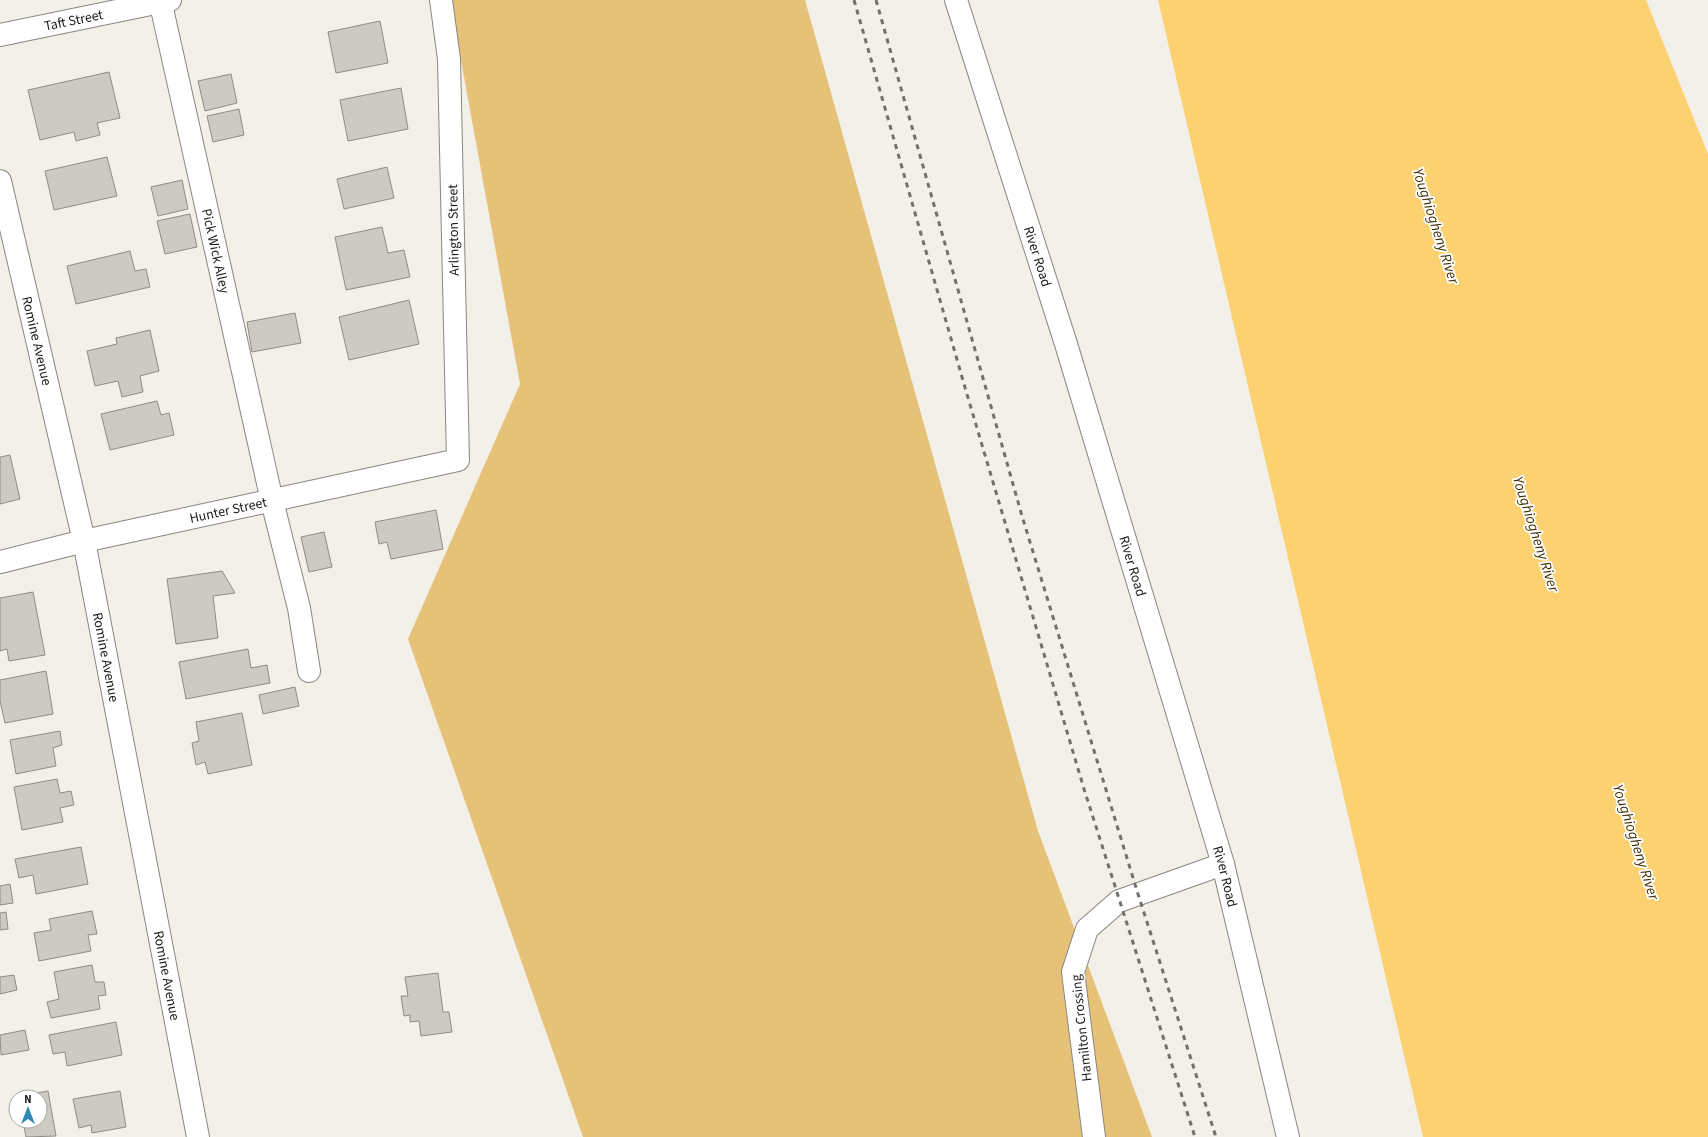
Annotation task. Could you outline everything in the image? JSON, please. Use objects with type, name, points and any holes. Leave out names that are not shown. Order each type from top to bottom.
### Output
[{"type":"street","name":"Arlington Street","points":[[441,0],[449,59],[458,460]]},
{"type":"street","name":"River Road","points":[[956,0],[1066,344],[1223,864],[1288,1137]]},
{"type":"street","name":"Taft Street","points":[[0,35],[164,1]]},
{"type":"street","name":"Pick Wick Alley","points":[[164,1],[272,501],[299,608],[309,671]]},
{"type":"street","name":"Romine Avenue","points":[[0,181],[84,541],[198,1137]]},
{"type":"street","name":"Hunter Street","points":[[0,562],[84,541],[458,460]]},
{"type":"street","name":"Hamilton Crossing","points":[[1094,1137],[1073,972],[1087,928],[1119,901],[1223,864]]},
{"type":"shaded area","points":[[450,0],[805,0],[1038,831],[1152,1137],[583,1137],[408,639],[520,384]]},
{"type":"water","name":"Youghiogheny River","points":[[1158,0],[1646,0],[1708,154],[1708,1137],[1423,1137]]},
{"type":"building","points":[[380,21],[388,63],[336,73],[328,32]]},
{"type":"building","points":[[109,72],[120,118],[97,123],[100,135],[76,141],[74,132],[40,140],[28,90]]},
{"type":"building","points":[[231,74],[237,103],[205,111],[198,81]]},
{"type":"building","points":[[401,88],[408,129],[348,141],[340,100]]},
{"type":"building","points":[[239,109],[244,135],[213,142],[207,116]]},
{"type":"building","points":[[107,157],[117,196],[54,210],[45,171]]},
{"type":"building","points":[[387,167],[394,198],[344,209],[337,179]]},
{"type":"building","points":[[182,180],[188,209],[158,216],[151,187]]},
{"type":"building","points":[[190,214],[197,247],[165,254],[157,221]]},
{"type":"building","points":[[382,227],[388,253],[404,250],[410,277],[346,290],[335,237]]},
{"type":"building","points":[[130,251],[135,271],[146,269],[150,287],[76,304],[67,266]]},
{"type":"building","points":[[409,300],[419,344],[349,360],[339,317]]},
{"type":"building","points":[[295,313],[301,343],[252,352],[247,322]]},
{"type":"building","points":[[150,330],[159,371],[140,376],[143,392],[122,397],[118,381],[95,386],[87,351],[117,344],[116,338]]},
{"type":"building","points":[[157,401],[161,415],[169,413],[174,435],[110,450],[101,414]]},
{"type":"building","points":[[10,455],[20,499],[0,504],[0,457]]},
{"type":"building","points":[[436,510],[443,549],[391,559],[387,542],[379,544],[375,522]]},
{"type":"building","points":[[324,532],[332,567],[309,572],[301,537]]},
{"type":"building","points":[[222,571],[235,593],[213,596],[218,638],[176,644],[167,579]]},
{"type":"building","points":[[33,592],[45,655],[9,661],[7,649],[0,651],[0,598]]},
{"type":"building","points":[[248,649],[251,668],[267,665],[270,683],[186,699],[179,662]]},
{"type":"building","points":[[46,671],[53,714],[5,723],[0,701],[0,680]]},
{"type":"building","points":[[295,687],[299,706],[263,714],[259,695]]},
{"type":"building","points":[[242,713],[252,765],[208,774],[205,762],[196,765],[192,743],[199,741],[196,722]]},
{"type":"building","points":[[60,731],[62,745],[53,748],[56,766],[16,774],[10,740]]},
{"type":"building","points":[[57,779],[60,793],[71,791],[74,805],[60,808],[63,822],[22,830],[14,787]]},
{"type":"building","points":[[81,847],[88,884],[36,894],[33,875],[19,878],[15,859]]},
{"type":"building","points":[[10,884],[13,903],[0,905],[0,886]]},
{"type":"building","points":[[92,911],[97,934],[88,935],[91,951],[39,961],[34,933],[51,930],[49,919]]},
{"type":"building","points":[[6,912],[8,929],[0,930],[0,913]]},
{"type":"building","points":[[92,965],[95,982],[104,982],[106,995],[98,996],[100,1009],[51,1018],[47,1002],[59,999],[54,972]]},
{"type":"building","points":[[438,973],[443,1012],[449,1012],[452,1032],[421,1036],[419,1021],[410,1022],[410,1015],[404,1016],[401,996],[408,996],[405,977]]},
{"type":"building","points":[[14,975],[17,990],[0,994],[0,977]]},
{"type":"building","points":[[116,1022],[122,1055],[67,1066],[65,1052],[53,1054],[49,1035]]},
{"type":"building","points":[[25,1030],[29,1050],[1,1055],[0,1035]]},
{"type":"building","points":[[48,1091],[56,1136],[26,1137],[24,1129],[48,1129]]},
{"type":"building","points":[[120,1091],[126,1127],[92,1133],[91,1125],[79,1128],[73,1099]]},
{"type":"railway","points":[[854,0],[966,391],[1084,789],[1195,1137]]},
{"type":"railway","points":[[876,0],[1022,516],[1138,894],[1216,1137]]}]
